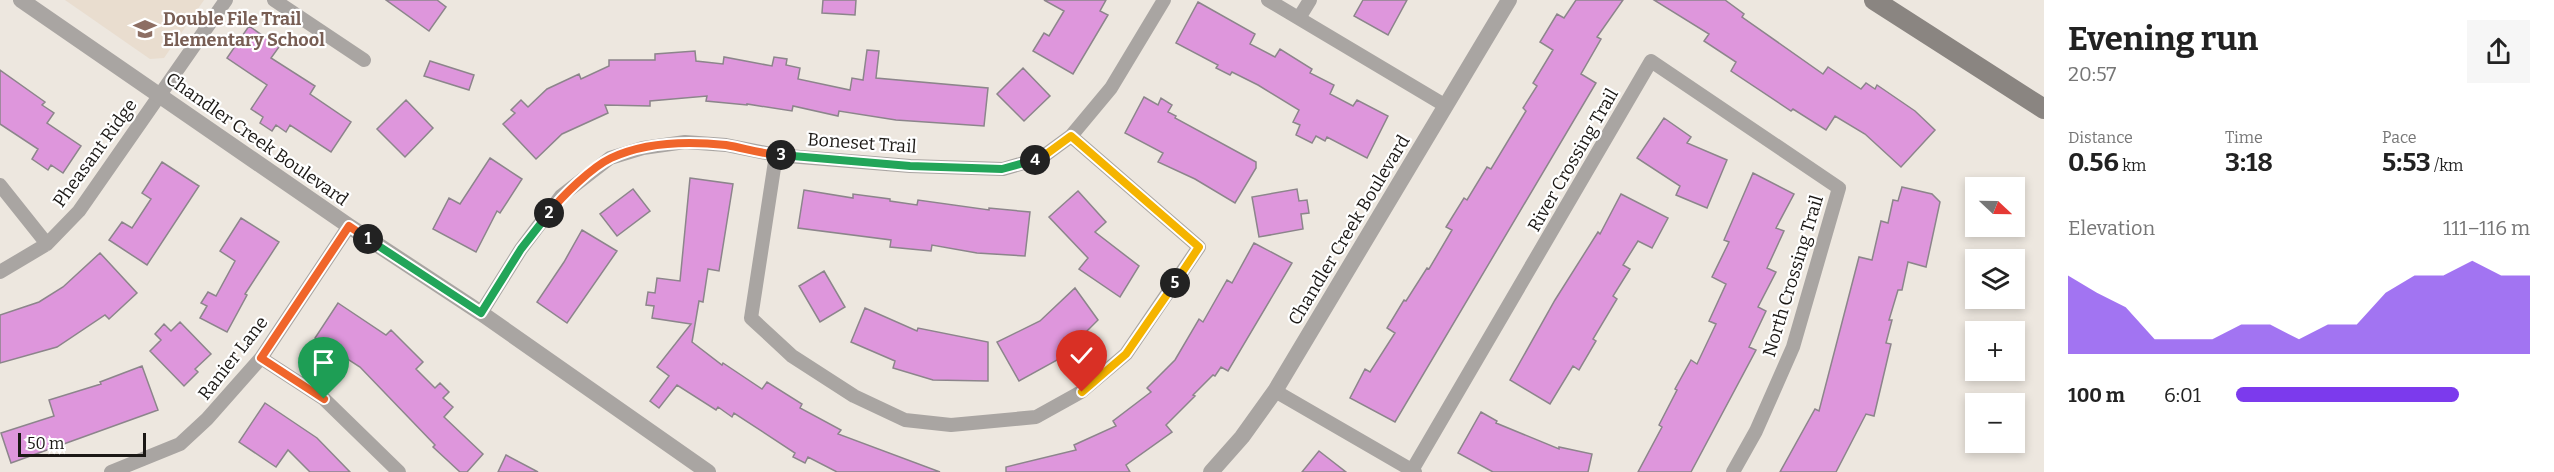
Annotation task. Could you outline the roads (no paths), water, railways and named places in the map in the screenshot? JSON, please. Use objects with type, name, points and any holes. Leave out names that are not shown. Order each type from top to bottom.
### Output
[{"type":"main road","points":[[1874,0],[2044,110]]},
{"type":"street","name":"Chandler Creek Boulevard","points":[[21,0],[349,226],[481,313],[708,472]]},
{"type":"street","name":"Pheasant Ridge","points":[[0,272],[47,244],[79,211],[226,0]]},
{"type":"street","points":[[274,0],[364,60]]},
{"type":"street","name":"Boneset Trail","points":[[481,313],[521,249],[561,196],[610,158],[643,148],[685,142],[726,146],[776,155],[910,166],[1002,169],[1041,158],[1071,136],[1111,88],[1164,0]]},
{"type":"street","points":[[1268,0],[1446,106]]},
{"type":"street","points":[[1299,18],[1310,0]]},
{"type":"street","name":"Chandler Creek Boulevard","points":[[1211,472],[1242,437],[1275,391],[1509,0]]},
{"type":"street","name":"River Crossing Trail","points":[[1412,472],[1651,61],[1839,188]]},
{"type":"street","points":[[776,155],[751,318],[792,356],[854,396],[905,420],[951,424],[1036,417],[1082,392],[1126,354],[1199,247],[1071,136]]},
{"type":"street","points":[[0,185],[47,244]]},
{"type":"street","name":"North Crossing Trail","points":[[1733,472],[1756,430],[1793,347],[1839,188]]},
{"type":"street","name":"Ranier Lane","points":[[111,472],[180,444],[207,420],[261,358],[349,226]]},
{"type":"street","points":[[261,358],[324,399],[399,472]]},
{"type":"street","points":[[1275,391],[1412,472]]},
{"type":"place","name":"Double File Trail Elementary School","points":[[145,29]]}]
